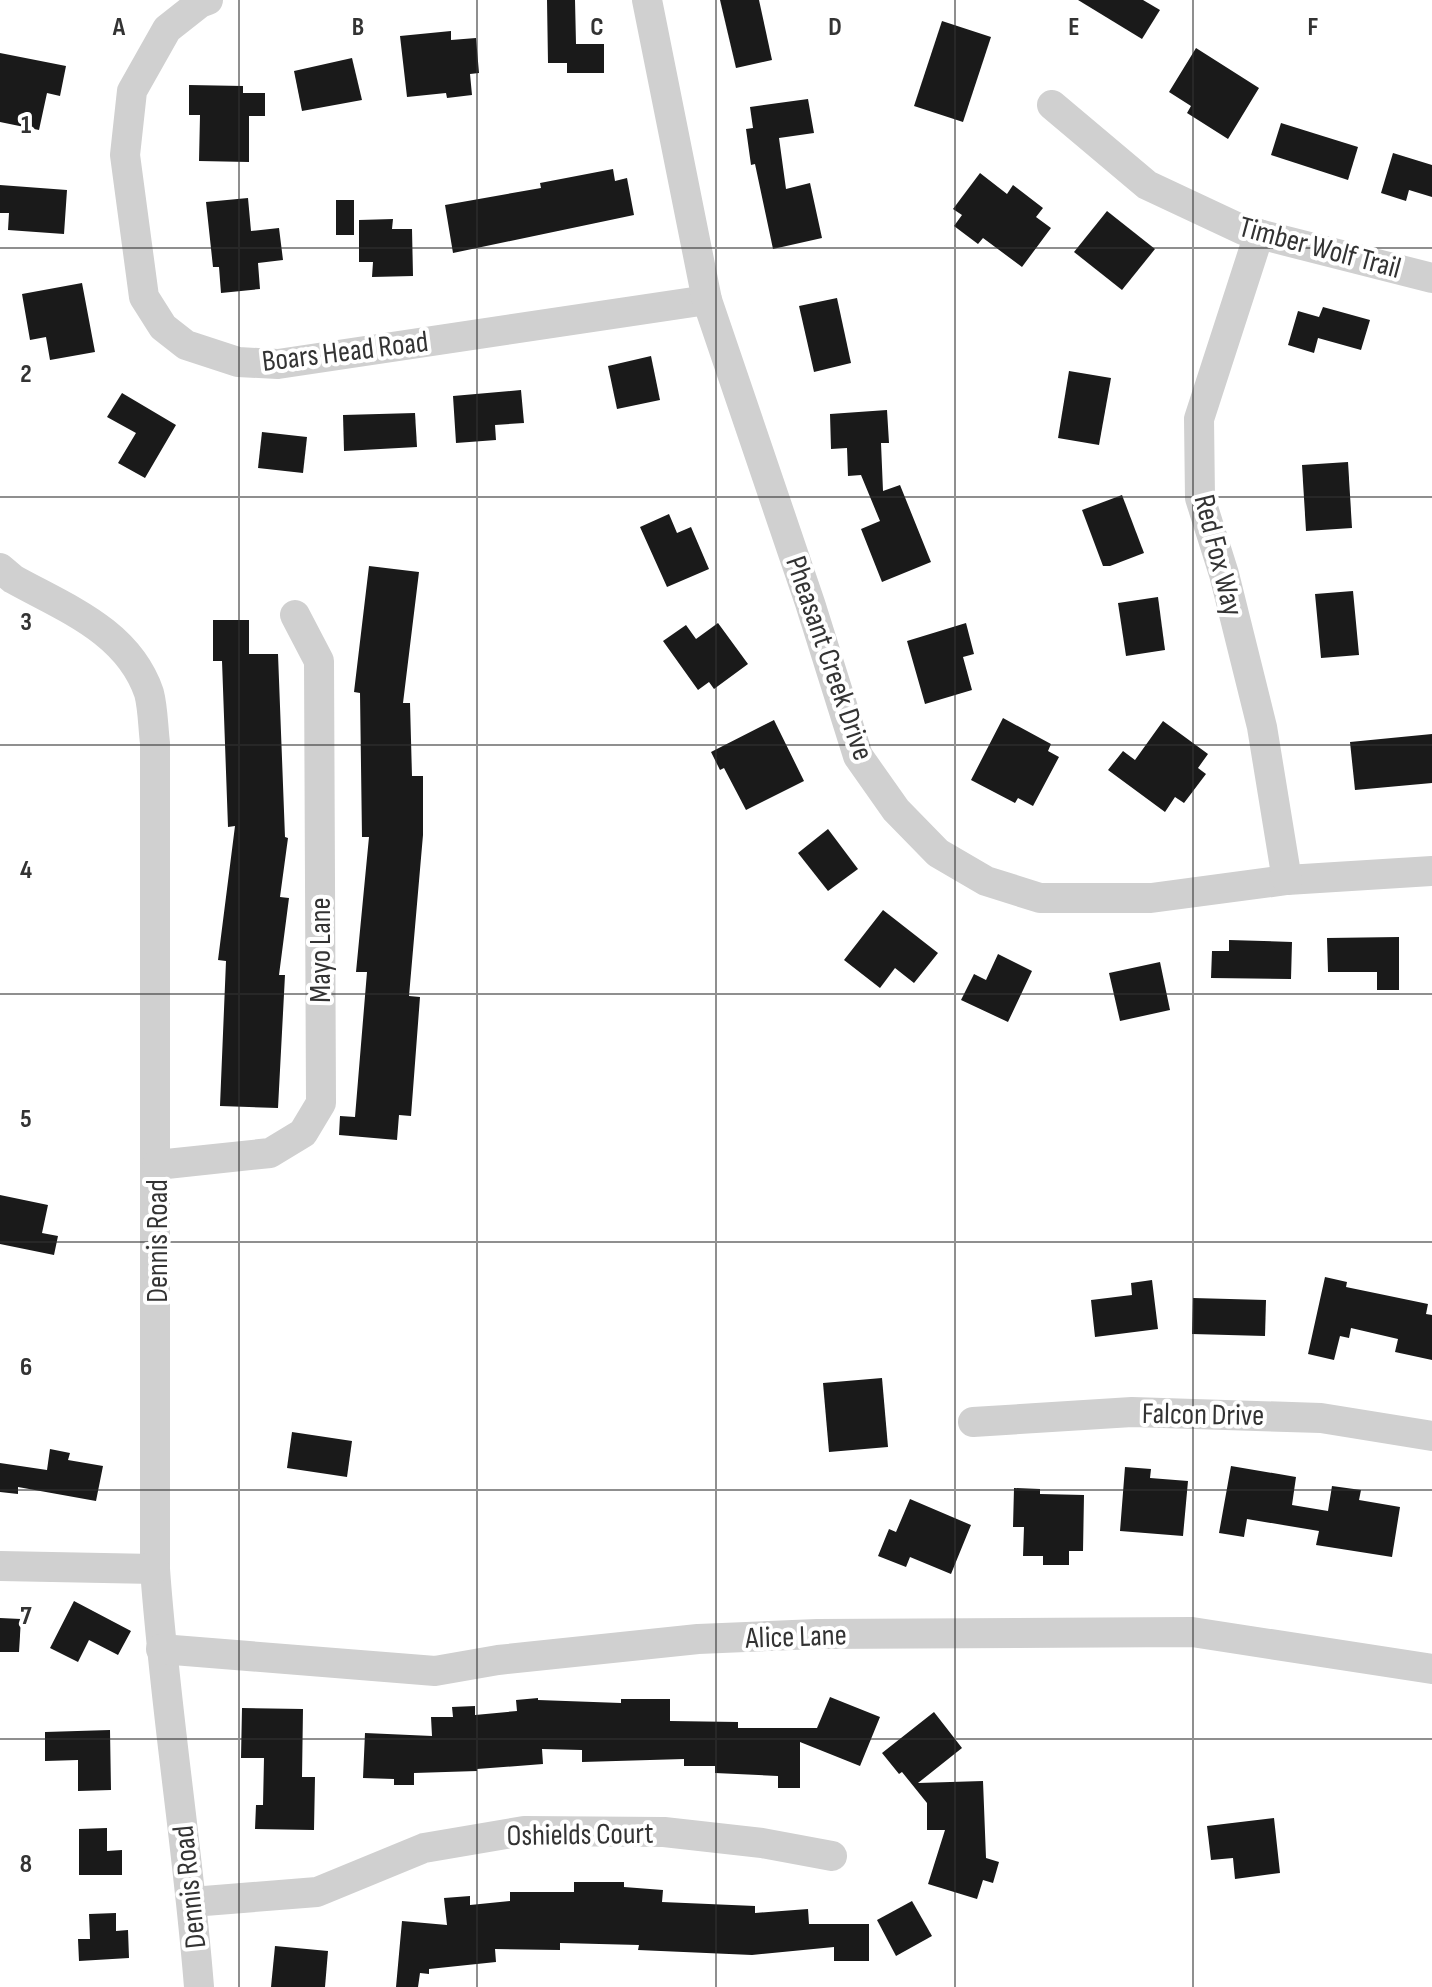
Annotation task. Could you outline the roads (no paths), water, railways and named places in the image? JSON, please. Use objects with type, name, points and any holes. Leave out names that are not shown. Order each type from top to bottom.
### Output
[{"type":"street","name":"Boars Head Road","points":[[208,0],[167,29],[132,91],[125,155],[144,297],[163,327],[186,345],[238,362],[278,364],[707,300]]},
{"type":"street","name":"Pheasant Creek Drive","points":[[647,0],[707,300],[810,603],[858,756],[896,810],[938,853],[986,881],[1040,898],[1151,898],[1287,880],[1432,871]]},
{"type":"street","name":"Timber Wolf Trail","points":[[1052,105],[1147,185],[1243,230],[1432,278]]},
{"type":"street","name":"Red Fox Way","points":[[1259,234],[1199,419],[1200,498],[1224,574],[1262,727],[1287,880]]},
{"type":"street","name":"Dennis Road","points":[[0,568],[13,579],[105,630],[133,659],[149,694],[155,743],[155,1569],[161,1649],[192,1902],[199,1987]]},
{"type":"street","name":"Mayo Lane","points":[[157,1165],[270,1153],[303,1133],[321,1103],[319,661],[295,615]]},
{"type":"street","name":"Falcon Drive","points":[[973,1422],[1132,1412],[1305,1417],[1432,1436]]},
{"type":"street","points":[[0,1566],[155,1569]]},
{"type":"street","name":"Alice Lane","points":[[161,1649],[435,1671],[498,1660],[698,1639],[817,1634],[1192,1632],[1432,1669]]},
{"type":"street","name":"Oshields Court","points":[[192,1902],[317,1892],[424,1848],[524,1831],[664,1832],[762,1843],[832,1856]]}]
